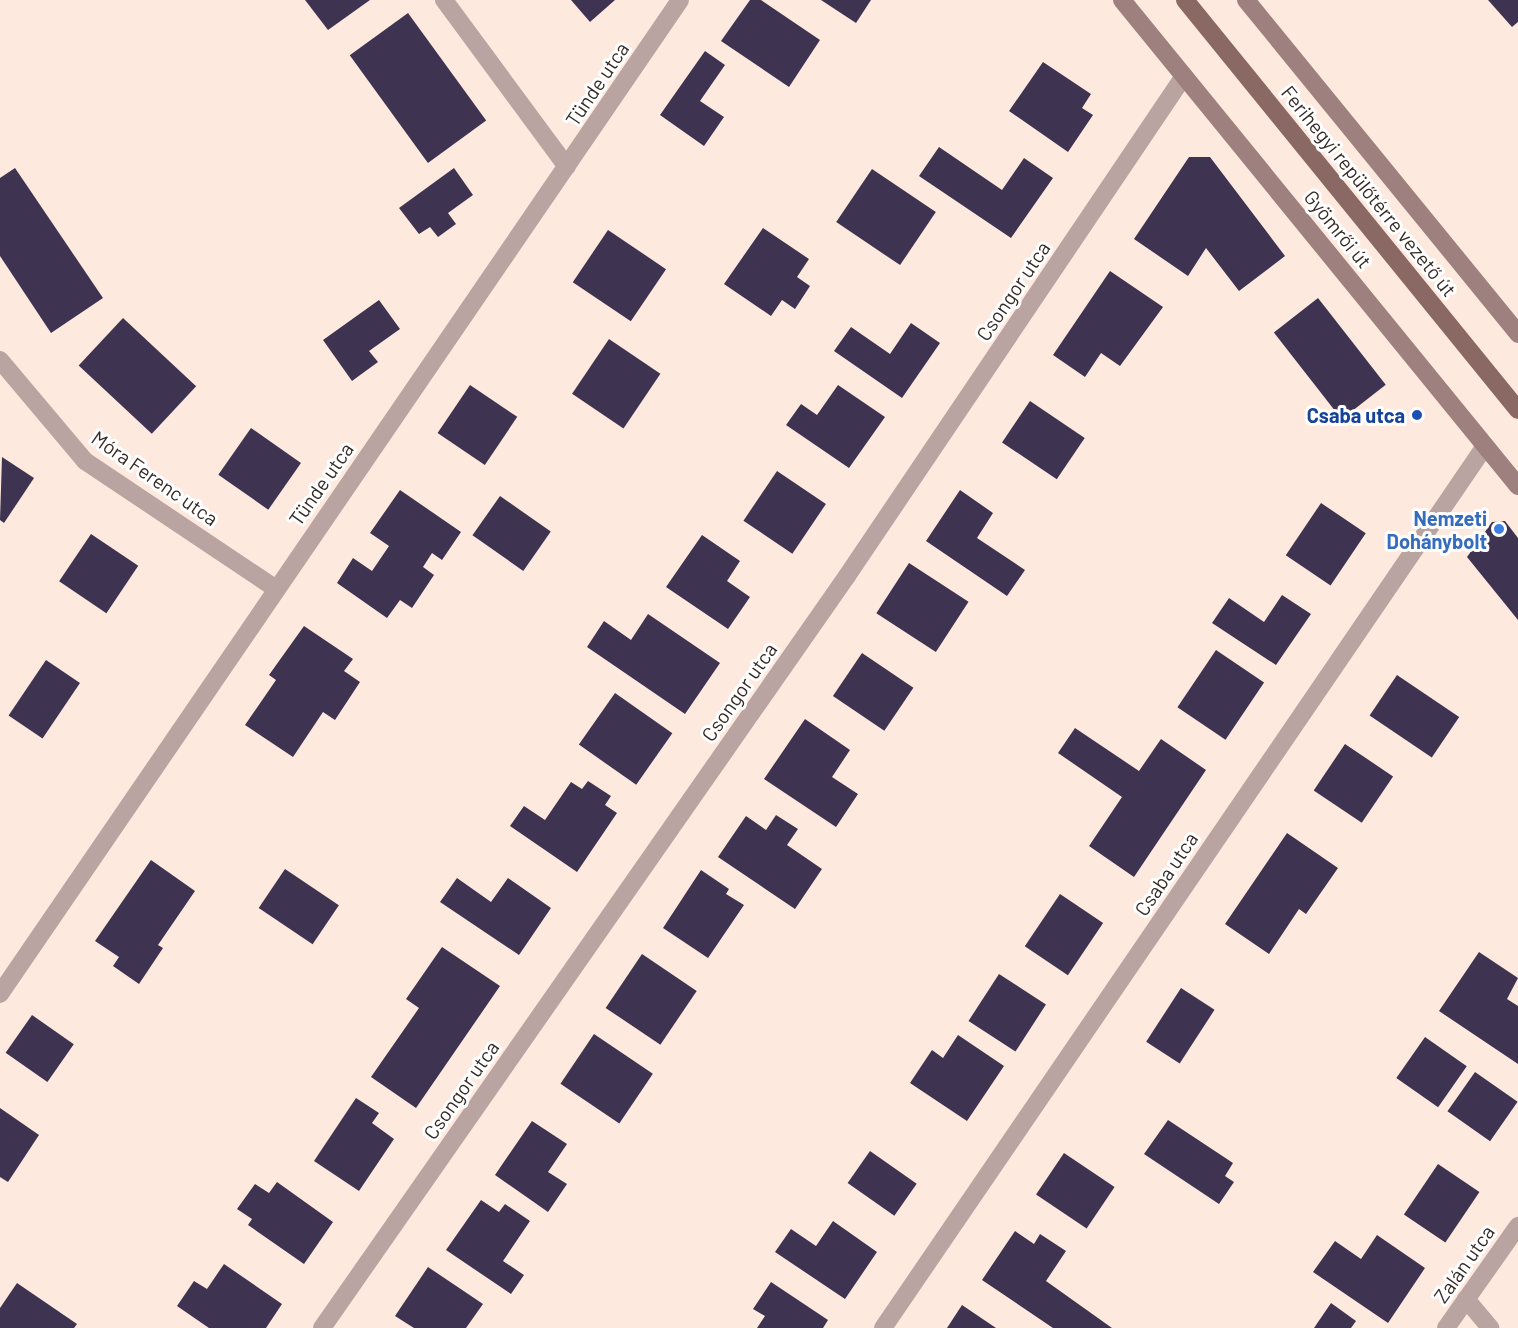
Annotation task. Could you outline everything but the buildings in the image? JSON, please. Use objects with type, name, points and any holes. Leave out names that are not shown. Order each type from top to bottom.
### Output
[{"type":"main road","name":"Ferihegyi repülőtérre vezető út","points":[[1185,0],[1518,410]]},
{"type":"street","points":[[444,0],[567,167]]},
{"type":"street","name":"Tünde utca","points":[[0,994],[681,0]]},
{"type":"street","name":"Gyömrői út","points":[[1122,0],[1518,486]]},
{"type":"street","points":[[1246,0],[1518,334]]},
{"type":"street","name":"Csongor utca","points":[[322,1328],[848,576],[1184,76]]},
{"type":"street","name":"Móra Ferenc utca","points":[[0,360],[41,413],[85,461],[276,589]]},
{"type":"street","name":"Csaba utca","points":[[883,1328],[1485,446]]},
{"type":"street","name":"Zalán utca","points":[[1446,1328],[1518,1227]]},
{"type":"street","points":[[1466,1299],[1490,1328]]},
{"type":"place","name":"Csaba utca","points":[[1417,415]]},
{"type":"place","name":"Nemzeti Dohánybolt","points":[[1499,529]]}]
